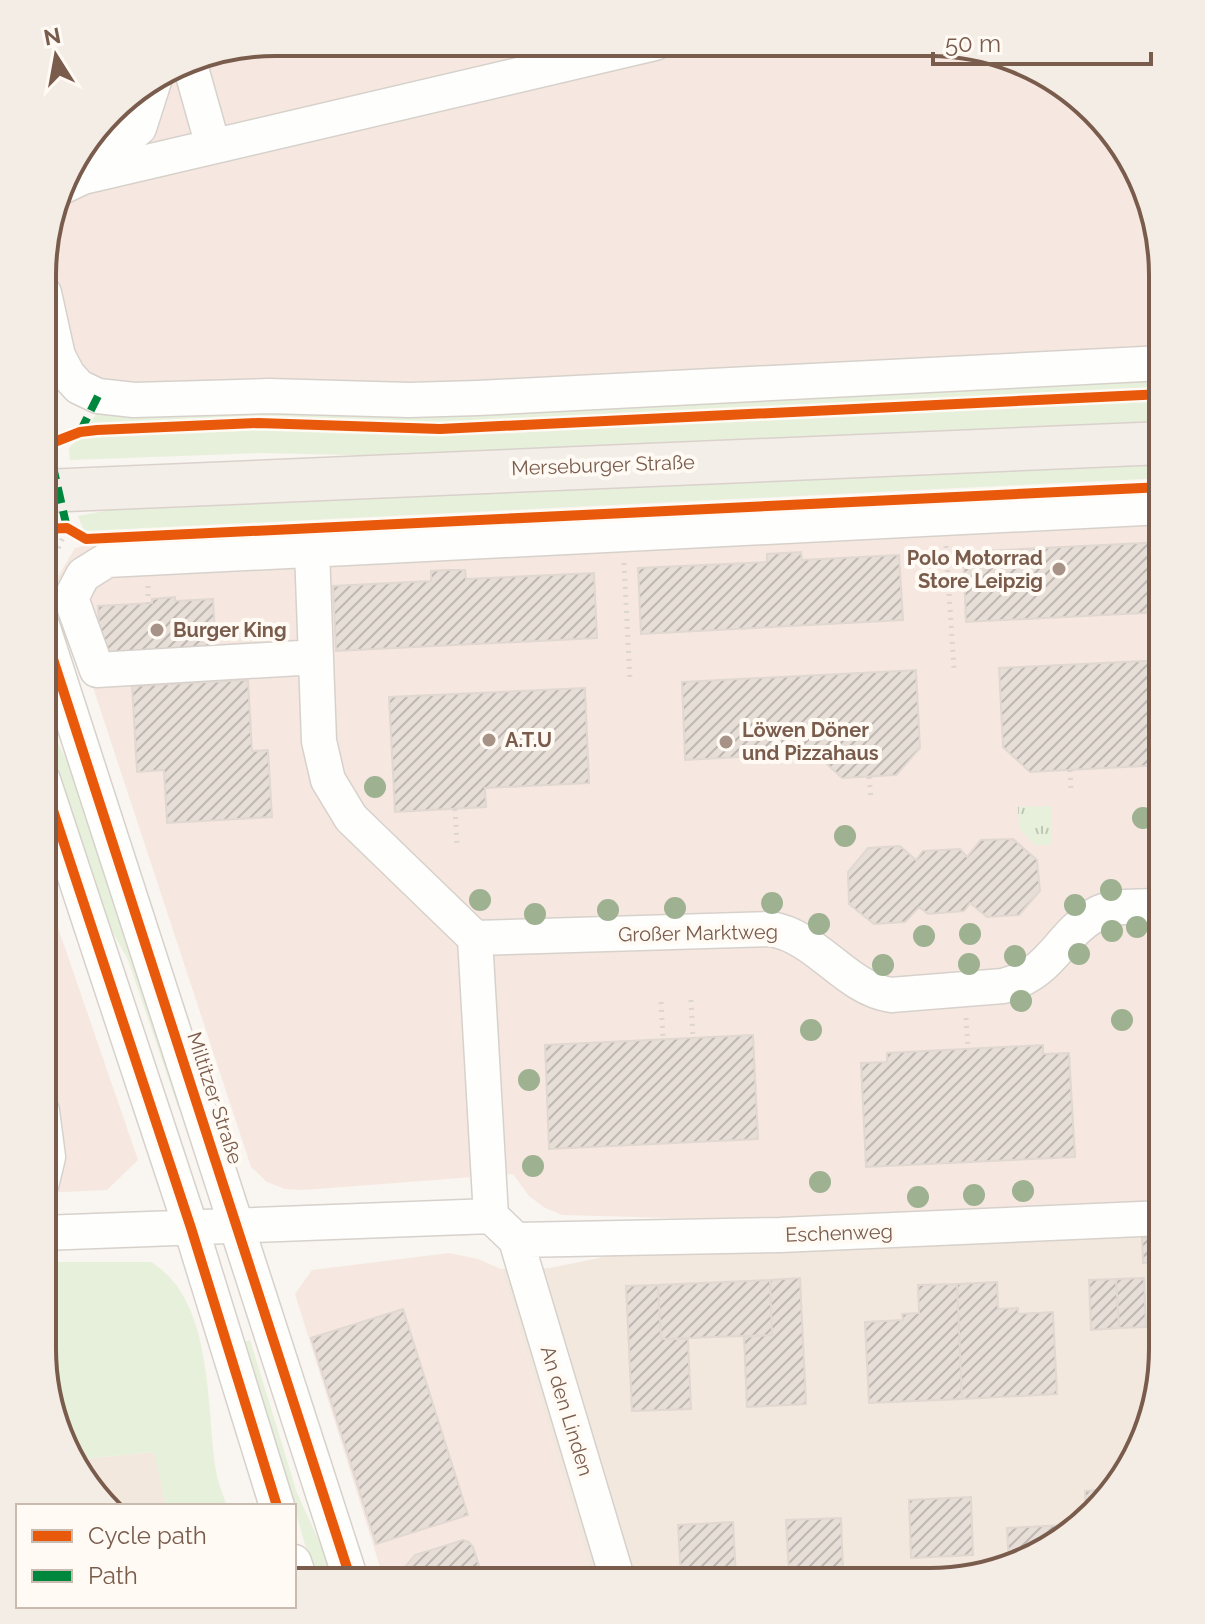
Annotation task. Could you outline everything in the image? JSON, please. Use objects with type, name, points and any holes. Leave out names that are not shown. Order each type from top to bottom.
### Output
[{"type":"main road","name":"Merseburger Straße","points":[[56,516],[1149,444]]},
{"type":"street","points":[[78,179],[599,56]]},
{"type":"street","points":[[192,73],[213,146]]},
{"type":"street","points":[[97,147],[122,142],[139,128],[149,96]]},
{"type":"street","points":[[56,347],[68,375],[79,387],[115,400],[269,396],[409,400],[478,398],[1149,364]]},
{"type":"street","points":[[316,657],[97,670],[71,598],[83,575],[107,560],[1149,508]]},
{"type":"street","points":[[312,550],[319,741],[328,780],[351,818],[475,938],[491,1216],[516,1240]]},
{"type":"street","name":"Miltitzer Straße","points":[[56,668],[347,1568]]},
{"type":"street","points":[[56,859],[191,1228],[276,1504]]},
{"type":"street","name":"Großer Marktweg","points":[[475,938],[771,929],[802,939],[863,986],[875,993],[891,995],[1019,982],[1041,967],[1096,914],[1149,907]]},
{"type":"street","points":[[56,1233],[491,1216]]},
{"type":"street","name":"Eschenweg","points":[[516,1240],[780,1235],[1149,1219]]},
{"type":"street","name":"An den Linden","points":[[516,1240],[614,1568]]},
{"type":"path","points":[[945,518],[954,669]]},
{"type":"path","points":[[56,527],[56,549]]},
{"type":"path","points":[[623,534],[630,680]]},
{"type":"path","points":[[1070,770],[1071,789]]},
{"type":"path","points":[[869,777],[871,797]]},
{"type":"path","points":[[455,809],[457,844]]},
{"type":"path","points":[[691,1000],[693,1038]]},
{"type":"path","points":[[661,1002],[663,1039]]},
{"type":"shaded area","points":[[930,56],[987,63],[1040,85],[1085,120],[1120,165],[1142,218],[1147,246],[1149,357],[77,406],[56,387],[56,275],[63,218],[85,165],[130,110],[165,85],[218,63],[246,58]]},
{"type":"shaded area","points":[[1149,498],[1149,1205],[779,1221],[562,1215],[545,1208],[529,1196],[513,1174],[304,1190],[285,1189],[267,1182],[251,1167],[57,578],[75,548],[99,542]]},
{"type":"shaded area","points":[[56,922],[138,1160],[107,1190],[56,1192]]},
{"type":"shaded area","points":[[1149,1205],[1149,1364],[1145,1392],[1126,1446],[1095,1494],[1052,1531],[1001,1556],[973,1564],[945,1568],[589,1568],[501,1269],[550,1268],[779,1221]]},
{"type":"shaded area","points":[[449,1253],[478,1259],[501,1269],[589,1568],[380,1568],[295,1294],[312,1270]]},
{"type":"shaded area","points":[[155,1452],[166,1504],[120,1504],[85,1459]]},
{"type":"green space","points":[[1149,376],[1149,389],[416,425],[258,418],[88,426],[99,410]]},
{"type":"green space","points":[[1149,400],[1149,423],[512,455],[262,453],[70,460],[69,448],[79,438],[99,436],[259,429],[435,436]]},
{"type":"green space","points":[[1149,459],[1149,479],[84,531],[78,516],[110,510]]},
{"type":"green space","points":[[56,739],[73,773],[189,1107],[179,1110],[128,960],[102,912],[56,776]]},
{"type":"green space","points":[[1051,806],[1052,845],[1035,845],[1019,828],[1018,807]]},
{"type":"green space","points":[[56,1262],[151,1262],[171,1279],[186,1302],[197,1328],[203,1356],[216,1471],[226,1504],[166,1504],[154,1452],[85,1459],[60,1392],[56,1349]]},
{"type":"green space","points":[[250,1340],[297,1493],[331,1568],[312,1568],[296,1504],[291,1504],[241,1343]]},
{"type":"building","points":[[1149,543],[1149,613],[966,622],[963,552]]},
{"type":"building","points":[[801,552],[802,560],[899,555],[903,620],[641,634],[638,568],[767,562],[767,554]]},
{"type":"building","points":[[465,570],[466,579],[594,573],[597,638],[336,651],[333,586],[431,581],[431,571]]},
{"type":"building","name":"Burger King","points":[[175,597],[175,601],[213,599],[216,655],[101,662],[98,606],[152,603],[152,599]]},
{"type":"building","points":[[1149,661],[1149,766],[1030,772],[1003,747],[999,668]]},
{"type":"building","points":[[916,670],[920,748],[896,775],[842,778],[815,753],[685,760],[682,682]]},
{"type":"building","points":[[248,680],[252,751],[268,750],[272,817],[167,823],[164,770],[137,772],[132,686]]},
{"type":"building","name":"A.T.U","points":[[585,688],[589,783],[485,788],[486,807],[395,812],[389,697]]},
{"type":"building","points":[[1013,839],[1037,860],[1040,891],[1019,915],[987,917],[970,903],[964,911],[928,914],[919,907],[905,922],[874,924],[849,904],[848,872],[868,848],[900,846],[916,860],[923,851],[960,849],[967,857],[981,840]]},
{"type":"building","points":[[753,1035],[758,1139],[549,1149],[545,1045]]},
{"type":"building","points":[[1043,1045],[1043,1054],[1069,1053],[1075,1157],[866,1167],[861,1063],[887,1062],[887,1053]]},
{"type":"building","points":[[1142,1238],[1149,1238],[1149,1263],[1143,1263]]},
{"type":"building","points":[[800,1278],[806,1404],[747,1407],[744,1337],[772,1335],[770,1280]]},
{"type":"building","points":[[1144,1278],[1146,1327],[1119,1328],[1116,1279]]},
{"type":"building","points":[[1116,1279],[1119,1328],[1091,1330],[1089,1280]]},
{"type":"building","points":[[770,1280],[772,1335],[661,1339],[658,1285]]},
{"type":"building","points":[[997,1282],[998,1309],[1018,1308],[1018,1314],[1053,1312],[1057,1394],[962,1399],[957,1284]]},
{"type":"building","points":[[957,1284],[962,1399],[869,1403],[865,1322],[903,1320],[902,1314],[919,1313],[918,1285]]},
{"type":"building","points":[[658,1285],[661,1339],[688,1339],[691,1409],[632,1411],[626,1286]]},
{"type":"building","points":[[403,1309],[468,1515],[376,1544],[311,1338]]},
{"type":"building","points":[[1098,1490],[1086,1503],[1085,1491]]},
{"type":"building","points":[[971,1497],[973,1555],[911,1558],[909,1500]]},
{"type":"building","points":[[841,1518],[843,1568],[789,1568],[786,1520]]},
{"type":"building","points":[[733,1522],[736,1568],[680,1568],[678,1525]]},
{"type":"building","points":[[1060,1525],[1008,1553],[1007,1528]]},
{"type":"building","points":[[463,1540],[473,1547],[480,1568],[404,1568],[415,1555]]},
{"type":"marked path","points":[[80,432],[98,396]]},
{"type":"marked path","points":[[56,480],[67,528],[73,531]]},
{"type":"cycle path","points":[[56,441],[80,432],[97,430],[258,423],[440,429],[1149,395]]},
{"type":"cycle path","points":[[56,528],[67,528],[86,539],[1149,488]]},
{"type":"cycle path","points":[[56,668],[347,1568]]},
{"type":"cycle path","points":[[56,819],[191,1228],[276,1504]]},
{"type":"place","name":"Polo Motorrad Store Leipzig","points":[[1059,569]]},
{"type":"place","name":"Burger King","points":[[157,630]]},
{"type":"place","name":"A.T.U","points":[[489,740]]},
{"type":"place","name":"Löwen Döner und Pizzahaus","points":[[726,742]]}]
